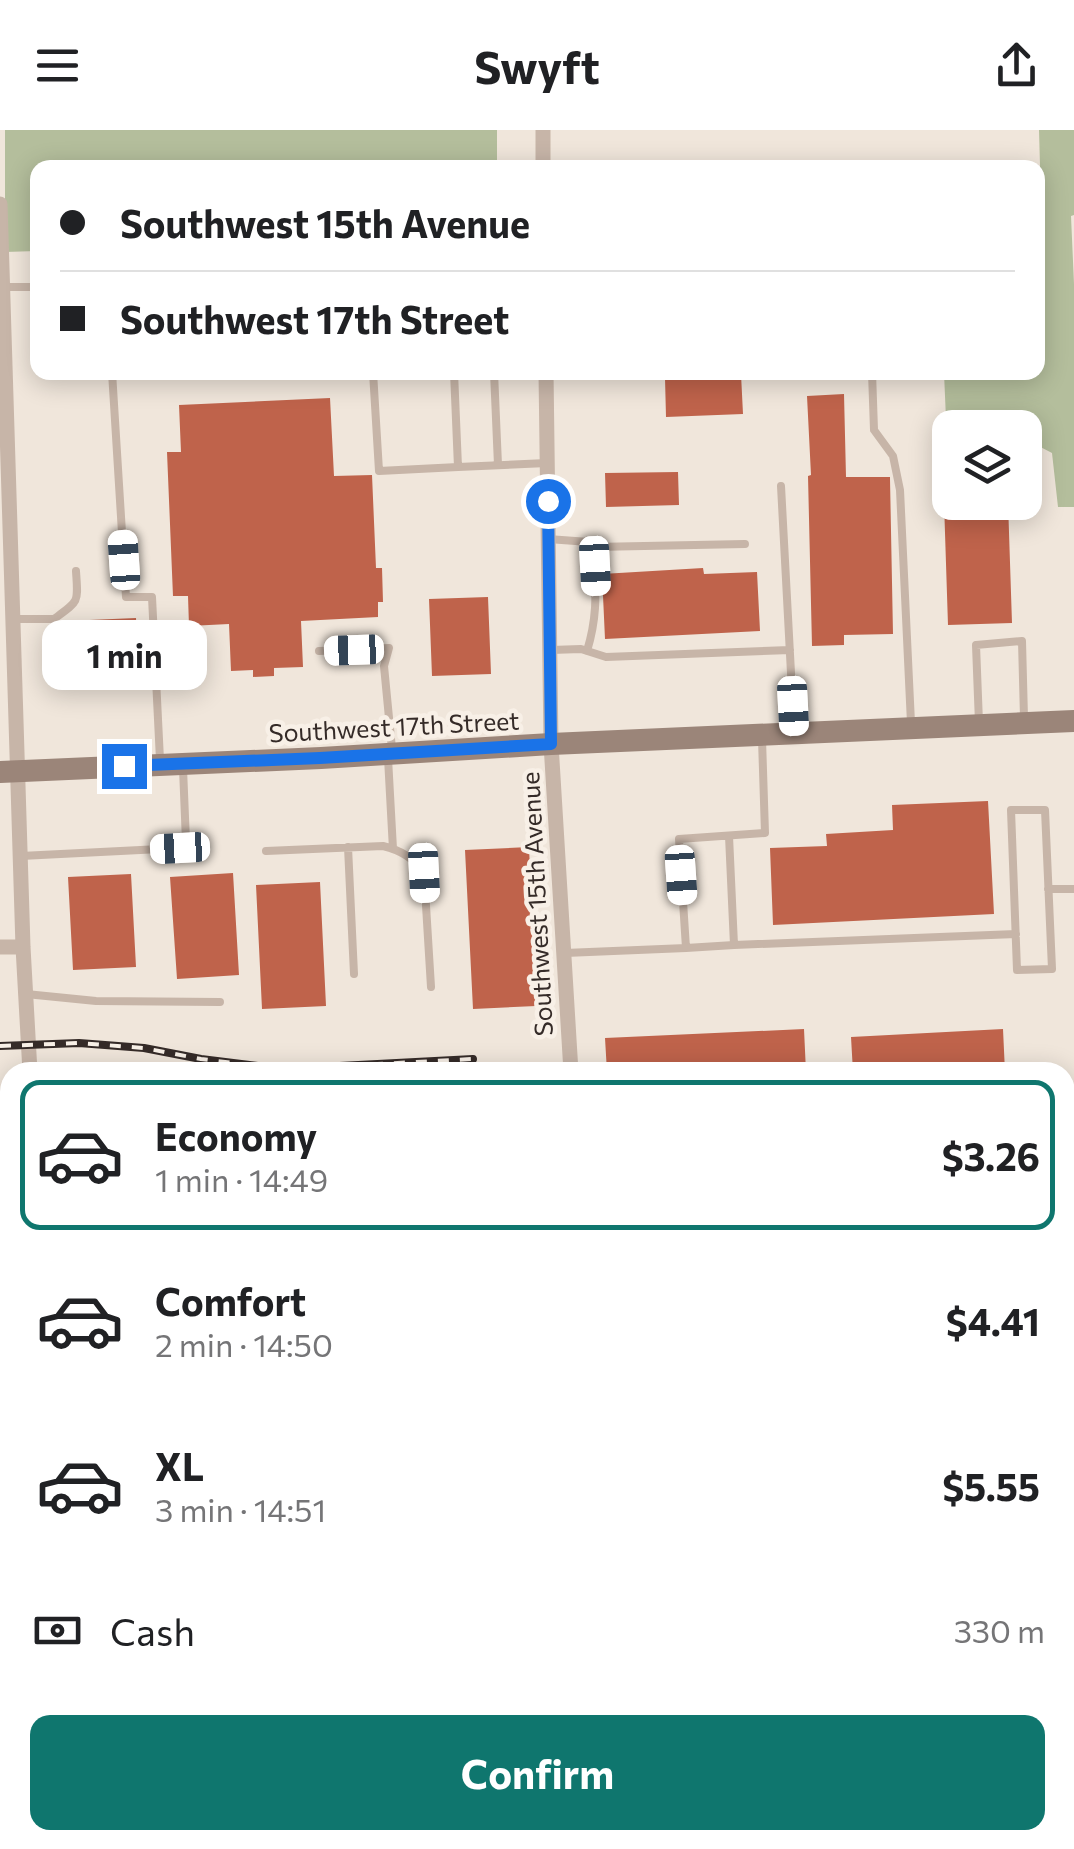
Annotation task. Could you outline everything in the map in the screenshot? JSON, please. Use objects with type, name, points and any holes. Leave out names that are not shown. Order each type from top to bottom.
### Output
[{"type":"main road","name":"Southwest 17th Street","points":[[4,769],[1074,721]]},
{"type":"street","points":[[543,130],[543,160]]},
{"type":"street","points":[[0,204],[12,619],[4,769],[20,856],[29,1062]]},
{"type":"street","name":"Southwest 15th Avenue","points":[[546,380],[551,744],[570,1062]]},
{"type":"street","points":[[1074,721],[1074,740]]},
{"type":"street","points":[[0,947],[23,947]]},
{"type":"lane","points":[[1,280],[30,285]]},
{"type":"lane","points":[[20,856],[180,848],[186,842],[171,764],[152,597],[126,597],[112,380]]},
{"type":"lane","points":[[373,380],[379,471],[547,462]]},
{"type":"lane","points":[[454,380],[458,467]]},
{"type":"lane","points":[[494,380],[498,465]]},
{"type":"lane","points":[[872,380],[874,430],[893,456],[900,490],[911,728]]},
{"type":"lane","points":[[781,486],[794,733]]},
{"type":"lane","points":[[548,540],[590,542],[594,547],[597,607],[587,651]]},
{"type":"lane","points":[[594,547],[745,544]]},
{"type":"lane","points":[[12,619],[54,619],[74,604],[78,596],[76,570]]},
{"type":"lane","points":[[54,619],[58,670],[64,678],[124,679]]},
{"type":"lane","points":[[979,725],[976,645],[1022,641],[1024,723]]},
{"type":"lane","points":[[319,651],[389,648],[384,666],[393,849]]},
{"type":"lane","points":[[550,650],[581,649],[620,657],[790,650]]},
{"type":"lane","points":[[686,948],[679,838],[765,834],[762,734]]},
{"type":"lane","points":[[1011,810],[1044,810],[1048,890],[1052,969],[1017,970],[1011,810]]},
{"type":"lane","points":[[728,836],[734,945]]},
{"type":"lane","points":[[266,852],[383,846],[418,862],[424,873],[432,987]]},
{"type":"lane","points":[[348,847],[354,974]]},
{"type":"lane","points":[[1048,890],[1074,888]]},
{"type":"lane","points":[[564,953],[1016,934]]},
{"type":"lane","points":[[26,994],[96,1001],[220,1002]]},
{"type":"green space","points":[[5,130],[497,130],[497,160],[30,160],[30,251],[5,252]]},
{"type":"green space","points":[[1039,130],[1074,130],[1074,507],[1058,507],[1052,453],[1042,448],[1042,410],[946,410],[944,380],[1045,380],[1045,160],[1040,160]]},
{"type":"building","points":[[665,380],[741,380],[743,414],[666,417]]},
{"type":"building","points":[[844,394],[846,477],[890,477],[893,634],[844,635],[844,645],[812,646],[807,396]]},
{"type":"building","points":[[330,398],[334,476],[372,475],[376,568],[382,568],[383,602],[378,602],[378,617],[301,621],[303,667],[274,668],[274,676],[253,677],[253,670],[231,671],[229,624],[189,626],[188,596],[173,596],[167,452],[181,452],[179,405]]},
{"type":"building","points":[[678,472],[679,505],[606,507],[605,473]]},
{"type":"building","points":[[945,520],[1009,520],[1012,623],[948,625]]},
{"type":"building","points":[[703,568],[704,574],[757,572],[760,631],[605,639],[602,574]]},
{"type":"building","points":[[488,597],[491,674],[432,676],[429,599]]},
{"type":"building","points":[[136,618],[138,669],[69,672],[66,621]]},
{"type":"building","points":[[988,801],[994,914],[773,925],[770,848],[827,846],[826,834],[893,830],[892,805]]},
{"type":"building","points":[[529,847],[536,1006],[473,1009],[465,850]]},
{"type":"building","points":[[233,873],[239,975],[177,979],[170,877]]},
{"type":"building","points":[[131,874],[136,967],[73,970],[68,877]]},
{"type":"building","points":[[320,882],[326,1006],[262,1009],[256,885]]},
{"type":"building","points":[[804,1029],[806,1062],[606,1062],[605,1038]]},
{"type":"building","points":[[1003,1029],[1005,1062],[852,1062],[851,1037]]},
{"type":"railway","points":[[0,1046],[79,1043],[144,1048],[225,1062]]},
{"type":"railway","points":[[416,1062],[473,1059]]},
{"type":"route","points":[[124,766],[551,744],[548,501]]}]
